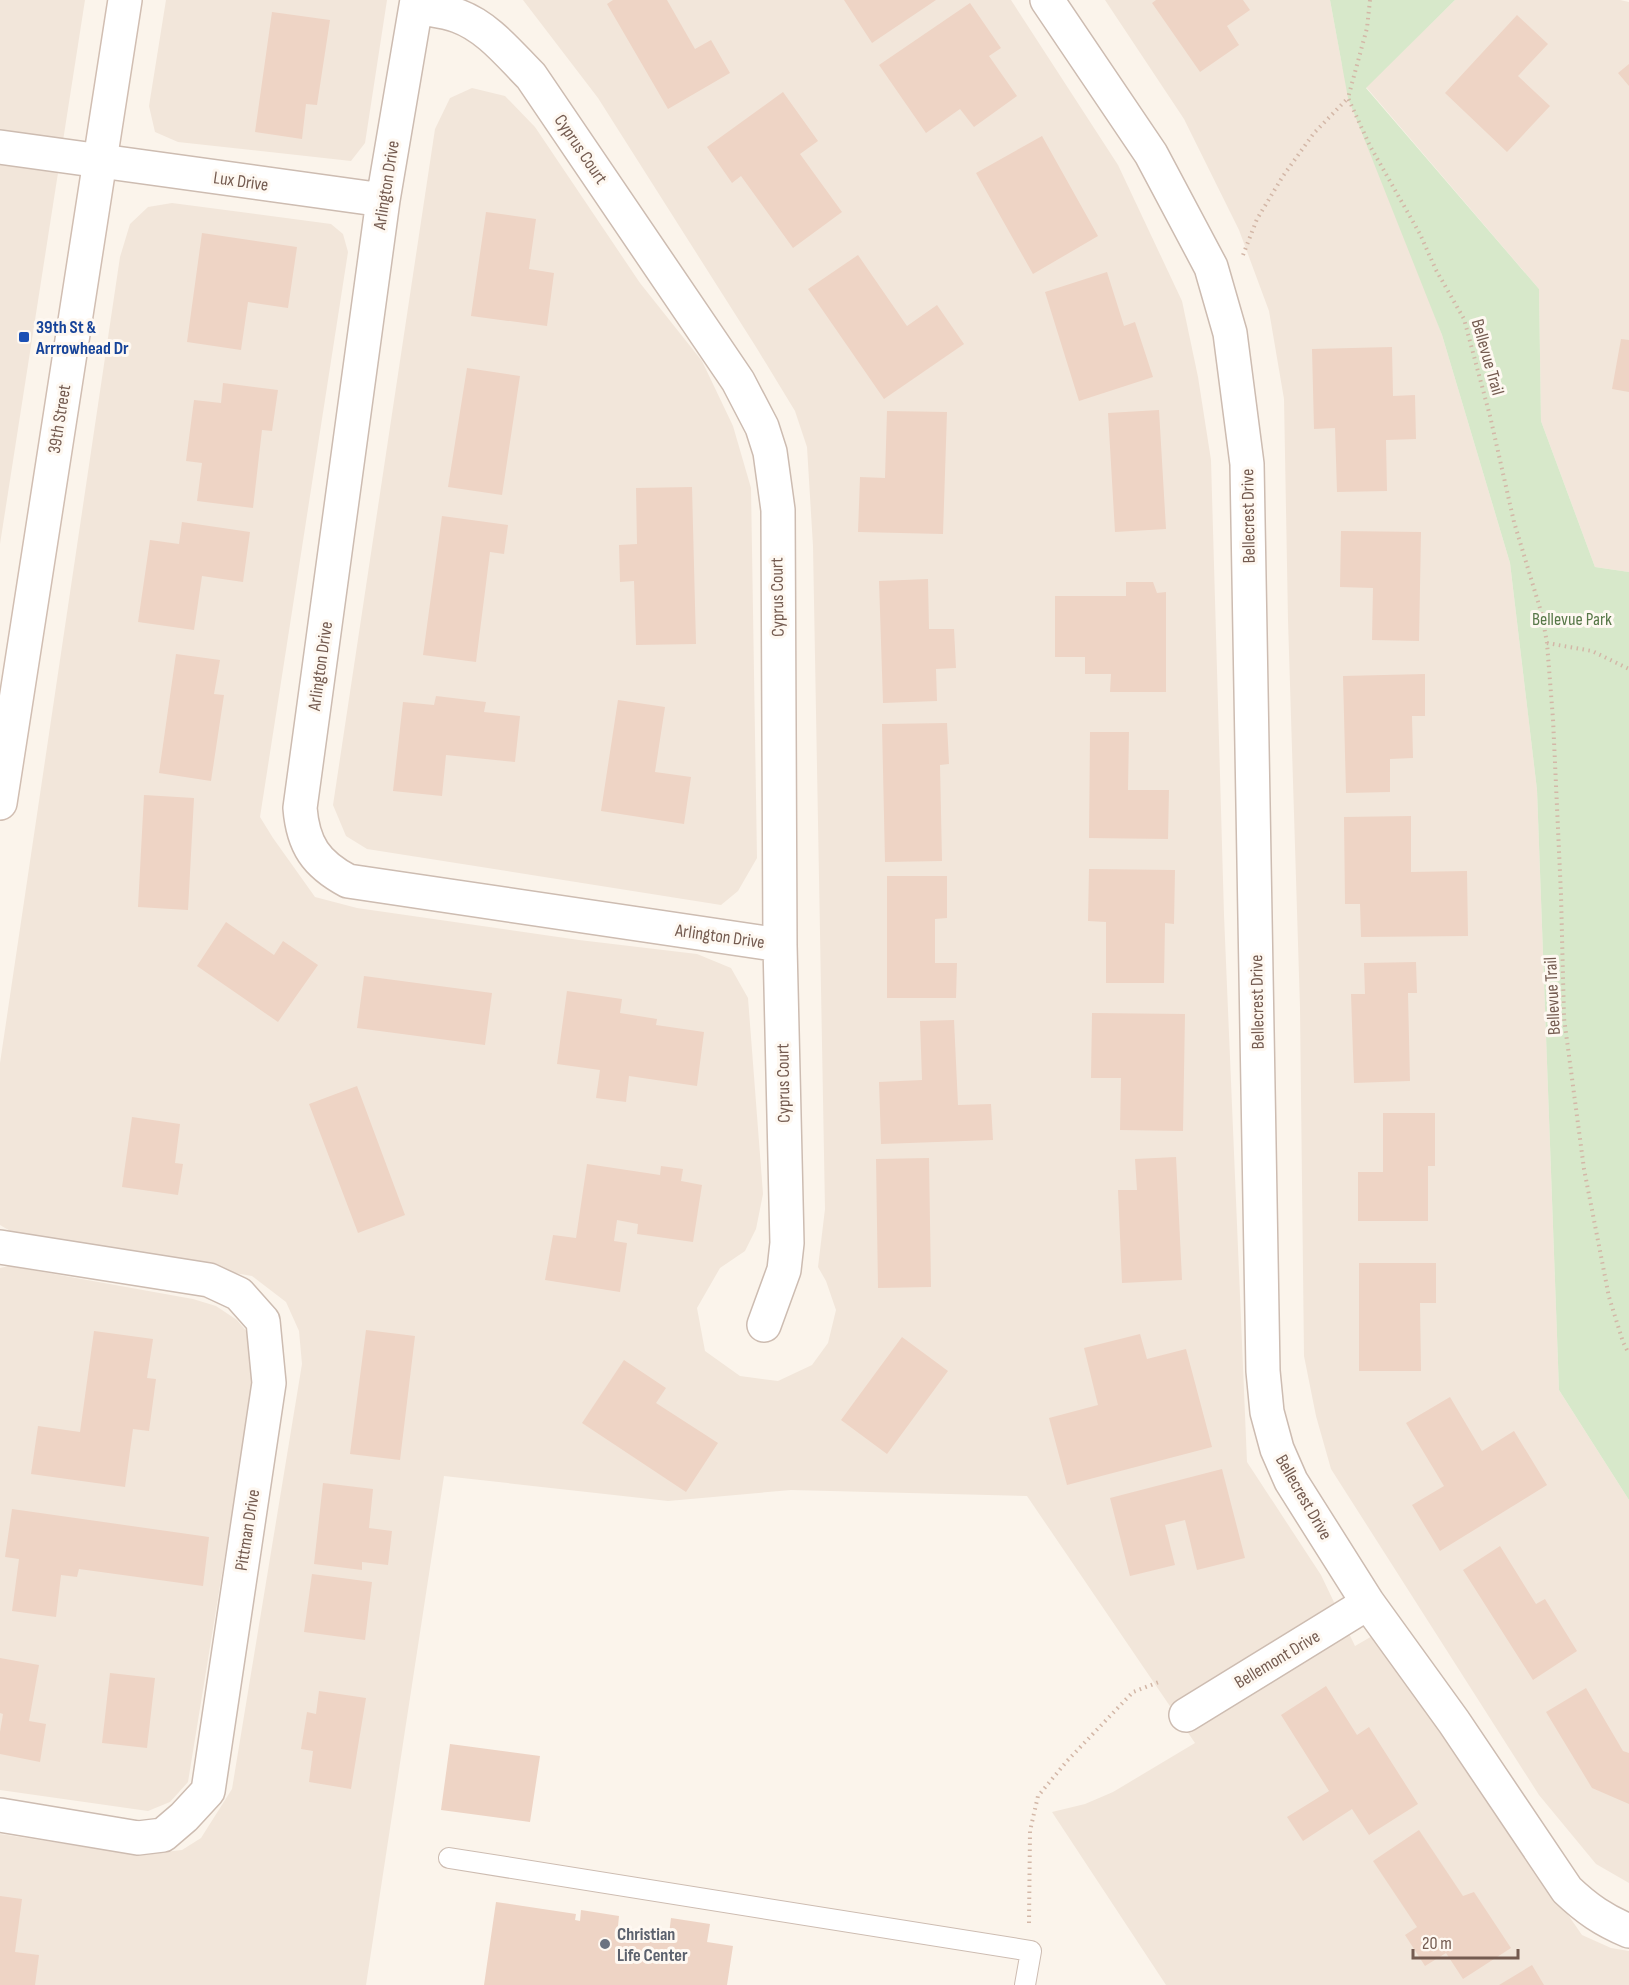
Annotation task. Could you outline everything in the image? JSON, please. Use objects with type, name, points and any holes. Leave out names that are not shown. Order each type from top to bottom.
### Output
[{"type":"street","name":"39th Street","points":[[0,802],[125,0]]},
{"type":"street","name":"Bellecrest Drive","points":[[1047,0],[1151,154],[1211,267],[1230,333],[1247,464],[1263,1359],[1267,1412],[1277,1449],[1291,1481],[1368,1603],[1454,1722],[1567,1890],[1604,1920],[1629,1931]]},
{"type":"street","name":"Arlington Drive","points":[[417,4],[383,200],[300,808],[303,834],[323,865],[348,881],[780,945]]},
{"type":"street","name":"Cyprus Court","points":[[417,4],[459,16],[476,24],[501,44],[531,76],[738,381],[762,427],[770,452],[778,510],[780,945],[787,1243],[784,1270],[764,1324]]},
{"type":"street","name":"Lux Drive","points":[[0,147],[383,200]]},
{"type":"street","name":"Pittman Drive","points":[[0,1247],[209,1280],[239,1294],[263,1321],[269,1383],[208,1791],[184,1817],[163,1834],[138,1838],[0,1815]]},
{"type":"street","name":"Bellemont Drive","points":[[1186,1715],[1368,1603]]},
{"type":"lane","points":[[449,1858],[1031,1950],[1025,1985]]},
{"type":"path","points":[[1243,255],[1257,219],[1283,176],[1314,132],[1348,98],[1367,28],[1370,0]]},
{"type":"path","name":"Bellevue Trail","points":[[1348,98],[1370,146],[1420,234],[1436,270],[1464,319],[1491,416],[1514,522],[1542,615],[1547,644],[1556,778],[1564,1018],[1584,1170],[1609,1297],[1623,1342],[1629,1353]]},
{"type":"path","points":[[1547,644],[1592,651],[1629,669]]},
{"type":"path","points":[[1031,1950],[1028,1912],[1030,1831],[1038,1796],[1067,1761],[1132,1692],[1159,1682]]},
{"type":"shaded area","points":[[0,0],[85,0],[0,544]]},
{"type":"shaded area","points":[[166,0],[387,0],[365,143],[351,161],[178,142],[155,132],[149,106]]},
{"type":"shaded area","points":[[523,0],[1011,0],[1118,165],[1182,301],[1198,377],[1211,460],[1224,915],[1247,1462],[1321,1575],[1355,1646],[1374,1635],[1582,1935],[1611,1948],[1629,1951],[1629,1985],[1166,1985],[1052,1812],[1085,1804],[1113,1792],[1195,1743],[1027,1496],[791,1490],[668,1501],[444,1476],[366,1985],[0,1985],[0,1834],[138,1855],[182,1850],[201,1838],[232,1789],[302,1364],[299,1331],[286,1302],[252,1276],[17,1235],[0,1225],[0,1063],[120,257],[130,224],[148,207],[172,203],[331,224],[343,234],[348,252],[260,817],[315,897],[357,908],[579,940],[697,954],[731,968],[748,998],[763,1194],[756,1229],[745,1251],[720,1268],[697,1308],[705,1351],[740,1376],[778,1381],[812,1365],[828,1343],[836,1310],[826,1281],[818,1267],[825,1209],[813,546],[807,447],[795,411],[598,98]]},
{"type":"shaded area","points":[[1105,0],[1330,0],[1342,65],[1442,335],[1510,563],[1537,790],[1559,1390],[1629,1500],[1629,1883],[1596,1864],[1539,1795],[1331,1469],[1316,1416],[1304,1356],[1300,1008],[1288,620],[1284,399],[1269,311],[1239,230],[1184,119]]},
{"type":"shaded area","points":[[1455,0],[1620,0],[1629,2],[1629,572],[1595,567],[1541,421],[1539,289],[1366,87]]},
{"type":"shaded area","points":[[472,88],[505,96],[535,127],[640,283],[702,361],[733,426],[751,488],[757,858],[738,891],[721,905],[367,849],[346,836],[333,805],[435,129],[450,98]]},
{"type":"shaded area","points":[[9,1266],[193,1299],[216,1306],[237,1320],[253,1339],[255,1371],[188,1782],[170,1802],[148,1811],[0,1790],[0,1268]]},
{"type":"green space","name":"Bellevue Park","points":[[1330,0],[1455,0],[1366,88],[1539,289],[1541,421],[1595,567],[1629,572],[1629,1500],[1559,1390],[1537,790],[1510,563],[1442,335],[1348,98]]},
{"type":"building","points":[[613,0],[667,0],[695,49],[711,40],[730,73],[668,109],[607,4]]},
{"type":"building","points":[[844,0],[936,0],[872,43]]},
{"type":"building","points":[[1156,0],[1243,0],[1250,10],[1227,26],[1239,45],[1200,72],[1152,3]]},
{"type":"building","points":[[970,3],[1001,48],[989,56],[1017,96],[974,127],[960,109],[926,133],[879,65]]},
{"type":"building","points":[[272,12],[330,20],[317,105],[306,104],[302,139],[255,132]]},
{"type":"building","points":[[1517,15],[1548,44],[1518,76],[1550,106],[1507,152],[1445,93]]},
{"type":"building","points":[[1629,64],[1629,86],[1618,73]]},
{"type":"building","points":[[783,92],[818,141],[800,154],[842,212],[793,248],[741,176],[732,183],[707,147]]},
{"type":"building","points":[[1042,136],[1098,236],[1033,274],[976,173]]},
{"type":"building","points":[[486,212],[536,219],[529,269],[554,273],[547,326],[471,316]]},
{"type":"building","points":[[202,233],[297,247],[288,308],[248,302],[241,350],[187,342]]},
{"type":"building","points":[[858,255],[907,326],[937,305],[964,344],[884,399],[808,289]]},
{"type":"building","points":[[1107,272],[1124,326],[1135,322],[1153,377],[1079,401],[1045,292]]},
{"type":"building","points":[[1621,339],[1629,340],[1629,392],[1612,389]]},
{"type":"building","points":[[1392,347],[1393,396],[1415,395],[1416,439],[1386,440],[1387,491],[1337,492],[1335,428],[1314,429],[1312,349]]},
{"type":"building","points":[[467,368],[520,376],[502,495],[448,487]]},
{"type":"building","points":[[223,383],[278,390],[272,431],[262,430],[253,508],[197,501],[202,463],[186,461],[194,400],[221,403]]},
{"type":"building","points":[[1159,410],[1166,529],[1115,532],[1108,413]]},
{"type":"building","points":[[887,411],[947,412],[943,534],[858,532],[860,477],[885,478]]},
{"type":"building","points":[[692,487],[696,644],[636,645],[634,581],[620,582],[619,545],[637,544],[636,488]]},
{"type":"building","points":[[442,516],[508,525],[504,554],[490,552],[476,662],[423,655]]},
{"type":"building","points":[[182,522],[250,532],[243,582],[202,576],[194,630],[138,622],[150,540],[179,544]]},
{"type":"building","points":[[1341,531],[1421,532],[1419,641],[1372,640],[1373,588],[1340,587]]},
{"type":"building","points":[[928,579],[929,629],[954,629],[956,668],[936,669],[937,701],[883,703],[879,581]]},
{"type":"building","points":[[1126,582],[1153,582],[1157,593],[1166,592],[1166,692],[1110,692],[1111,674],[1085,674],[1085,657],[1055,657],[1055,596],[1126,596]]},
{"type":"building","points":[[176,654],[220,660],[214,694],[224,695],[211,781],[159,773]]},
{"type":"building","points":[[1425,674],[1425,716],[1412,716],[1413,758],[1390,759],[1390,792],[1346,793],[1343,676]]},
{"type":"building","points":[[436,696],[486,702],[484,712],[520,716],[515,762],[446,755],[442,796],[393,791],[403,702],[434,705]]},
{"type":"building","points":[[618,700],[665,707],[655,772],[691,777],[684,824],[601,811]]},
{"type":"building","points":[[947,723],[949,764],[940,765],[942,861],[885,862],[882,724]]},
{"type":"building","points":[[1090,732],[1129,732],[1128,790],[1169,790],[1168,839],[1089,838]]},
{"type":"building","points":[[144,795],[194,798],[188,910],[138,907]]},
{"type":"building","points":[[1411,816],[1411,872],[1467,871],[1468,936],[1361,937],[1360,904],[1345,904],[1344,817]]},
{"type":"building","points":[[1089,869],[1175,870],[1174,924],[1165,923],[1164,983],[1106,983],[1106,922],[1088,921]]},
{"type":"building","points":[[887,876],[947,876],[947,918],[935,919],[935,963],[957,963],[956,998],[887,998]]},
{"type":"building","points":[[226,922],[274,955],[283,941],[318,965],[278,1022],[197,966]]},
{"type":"building","points":[[1416,962],[1417,993],[1408,993],[1410,1081],[1354,1083],[1351,994],[1365,994],[1364,963]]},
{"type":"building","points":[[364,976],[492,993],[485,1045],[357,1028]]},
{"type":"building","points":[[567,991],[622,999],[620,1013],[657,1019],[656,1025],[704,1032],[697,1086],[629,1076],[626,1102],[596,1098],[600,1070],[557,1064]]},
{"type":"building","points":[[1092,1013],[1185,1014],[1183,1131],[1120,1130],[1121,1078],[1091,1078]]},
{"type":"building","points":[[954,1020],[958,1105],[991,1104],[993,1140],[881,1144],[879,1082],[922,1080],[920,1021]]},
{"type":"building","points":[[357,1086],[405,1215],[358,1233],[309,1104]]},
{"type":"building","points":[[1383,1113],[1435,1113],[1435,1166],[1428,1166],[1428,1221],[1358,1221],[1358,1172],[1383,1172]]},
{"type":"building","points":[[132,1117],[180,1124],[175,1163],[183,1164],[178,1195],[122,1187]]},
{"type":"building","points":[[1176,1157],[1182,1280],[1122,1283],[1118,1190],[1137,1190],[1135,1159]]},
{"type":"building","points":[[929,1158],[931,1287],[878,1288],[876,1159]]},
{"type":"building","points":[[587,1164],[660,1175],[661,1166],[683,1169],[681,1181],[702,1185],[693,1242],[637,1234],[638,1224],[617,1220],[614,1241],[627,1243],[620,1292],[545,1280],[553,1235],[576,1238]]},
{"type":"building","points":[[1359,1263],[1436,1263],[1436,1303],[1420,1303],[1421,1371],[1359,1371]]},
{"type":"building","points":[[366,1330],[415,1336],[400,1460],[350,1454]]},
{"type":"building","points":[[94,1331],[153,1339],[147,1378],[156,1379],[149,1431],[133,1429],[125,1487],[31,1474],[38,1426],[80,1432]]},
{"type":"building","points":[[1140,1334],[1147,1359],[1186,1349],[1212,1447],[1067,1485],[1049,1418],[1098,1405],[1084,1348]]},
{"type":"building","points":[[902,1337],[948,1371],[887,1454],[841,1420]]},
{"type":"building","points":[[624,1360],[666,1388],[656,1403],[718,1443],[686,1492],[582,1423]]},
{"type":"building","points":[[1450,1397],[1482,1451],[1514,1431],[1547,1485],[1440,1551],[1412,1505],[1444,1486],[1406,1423]]},
{"type":"building","points":[[1222,1469],[1245,1558],[1197,1570],[1185,1520],[1165,1525],[1175,1565],[1130,1576],[1110,1498]]},
{"type":"building","points":[[323,1483],[373,1489],[369,1528],[392,1531],[388,1565],[362,1562],[362,1570],[314,1564]]},
{"type":"building","points":[[12,1509],[209,1537],[203,1586],[79,1569],[77,1577],[61,1575],[56,1617],[12,1611],[19,1559],[5,1557]]},
{"type":"building","points":[[1500,1546],[1536,1604],[1545,1599],[1577,1651],[1533,1680],[1463,1570]]},
{"type":"building","points":[[312,1574],[372,1582],[365,1640],[304,1632]]},
{"type":"building","points":[[0,1658],[39,1665],[29,1721],[46,1724],[40,1762],[0,1754],[3,1714],[0,1713]]},
{"type":"building","points":[[110,1673],[155,1678],[147,1748],[102,1743]]},
{"type":"building","points":[[1326,1686],[1357,1735],[1369,1727],[1418,1804],[1369,1835],[1352,1809],[1303,1841],[1287,1817],[1329,1791],[1281,1715]]},
{"type":"building","points":[[1586,1688],[1623,1751],[1629,1753],[1629,1804],[1592,1788],[1546,1712]]},
{"type":"building","points":[[319,1691],[366,1698],[351,1789],[309,1782],[313,1751],[301,1749],[307,1712],[316,1714]]},
{"type":"building","points":[[450,1744],[540,1756],[530,1822],[441,1810]]},
{"type":"building","points":[[1419,1830],[1463,1896],[1474,1892],[1511,1948],[1463,1979],[1446,1953],[1425,1966],[1405,1935],[1417,1927],[1373,1861]]},
{"type":"building","points":[[0,1896],[22,1899],[15,1952],[39,1955],[35,1985],[0,1985]]},
{"type":"building","name":"Christian Life Center","points":[[496,1902],[576,1914],[575,1920],[580,1921],[581,1910],[619,1916],[618,1926],[669,1934],[671,1918],[710,1924],[707,1942],[733,1946],[727,1985],[484,1985]]},
{"type":"building","points":[[1532,1965],[1544,1985],[1499,1985]]},
{"type":"place","name":"39th St & Arrrowhead Dr","points":[[24,337]]},
{"type":"place","name":"Christian Life Center","points":[[605,1944]]}]
